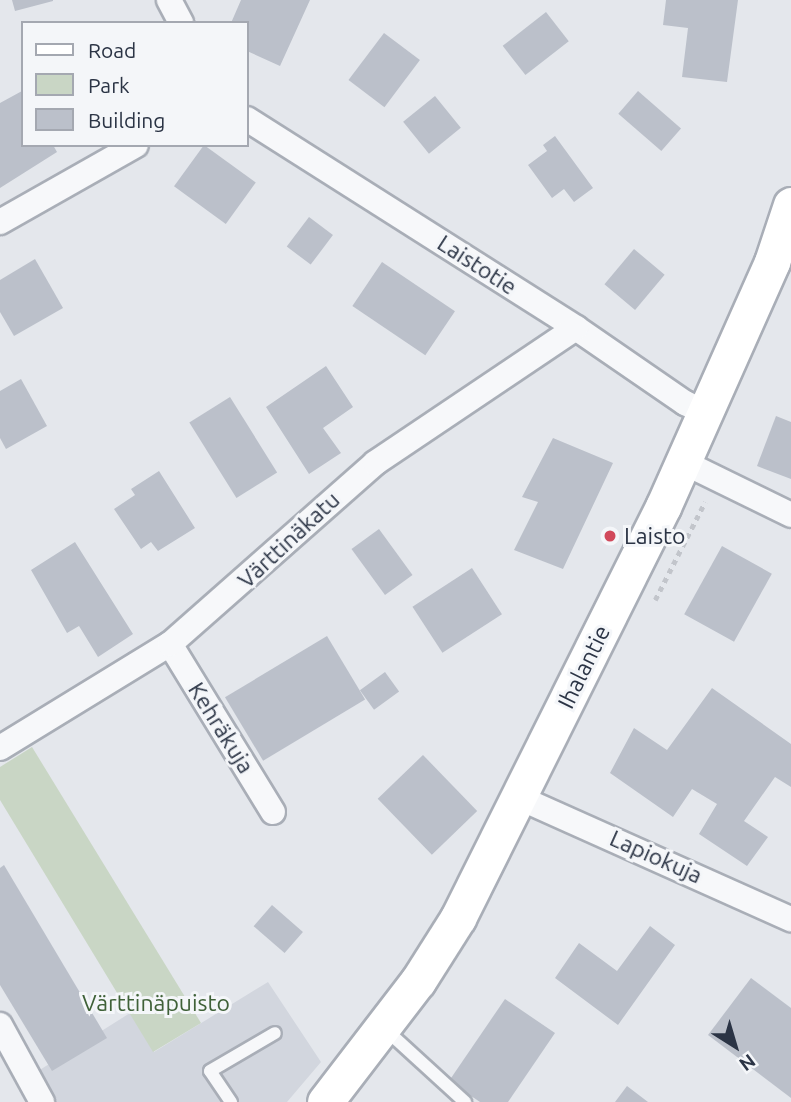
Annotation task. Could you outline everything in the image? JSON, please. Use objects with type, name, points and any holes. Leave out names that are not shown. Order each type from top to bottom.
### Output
[{"type":"street","points":[[169,0],[180,21]]},
{"type":"street","name":"Laistotie","points":[[248,119],[576,328],[685,403],[706,414]]},
{"type":"street","points":[[0,222],[132,147]]},
{"type":"street","name":"Ihalantie","points":[[326,1102],[384,1028],[458,918],[520,798],[706,414],[772,262],[791,205]]},
{"type":"street","name":"Värttinäkatu","points":[[0,748],[170,644],[375,463],[576,328]]},
{"type":"street","points":[[683,462],[791,515]]},
{"type":"street","name":"Kehräkuja","points":[[170,644],[272,812]]},
{"type":"street","name":"Lapiokuja","points":[[520,798],[791,919]]},
{"type":"street","points":[[0,1025],[42,1102]]},
{"type":"lane","points":[[384,1028],[465,1102]]},
{"type":"lane","points":[[231,1102],[210,1071],[275,1033]]},
{"type":"shaded area","points":[[268,982],[321,1062],[287,1102],[45,1102],[27,1078],[130,1013],[154,1052]]},
{"type":"green space","name":"Värttinäpuisto","points":[[32,747],[201,1023],[153,1052],[0,800],[0,767]]},
{"type":"building","points":[[12,0],[53,0],[53,1],[15,11]]},
{"type":"building","points":[[241,0],[310,0],[280,66],[248,51],[248,21],[232,21]]},
{"type":"building","points":[[666,0],[738,0],[727,82],[682,77],[688,28],[663,25]]},
{"type":"building","points":[[546,12],[569,41],[525,75],[503,46]]},
{"type":"building","points":[[384,33],[420,60],[384,107],[348,80]]},
{"type":"building","points":[[638,91],[681,128],[661,151],[618,114]]},
{"type":"building","points":[[21,92],[21,147],[54,147],[57,152],[0,188],[0,103]]},
{"type":"building","points":[[435,96],[461,128],[429,154],[403,122]]},
{"type":"building","points":[[555,136],[593,188],[574,202],[564,189],[552,198],[528,165],[547,151],[543,145]]},
{"type":"building","points":[[203,147],[207,147],[256,183],[226,224],[174,186]]},
{"type":"building","points":[[309,217],[333,235],[311,265],[287,247]]},
{"type":"building","points":[[634,249],[665,275],[635,310],[604,284]]},
{"type":"building","points":[[35,259],[63,308],[14,336],[0,312],[0,280]]},
{"type":"building","points":[[382,262],[455,311],[425,355],[352,306]]},
{"type":"building","points":[[326,366],[353,407],[323,428],[341,453],[309,474],[266,407]]},
{"type":"building","points":[[21,379],[47,426],[6,449],[0,438],[0,391]]},
{"type":"building","points":[[230,397],[277,472],[236,498],[189,422]]},
{"type":"building","points":[[776,416],[791,422],[791,479],[757,466]]},
{"type":"building","points":[[553,438],[613,463],[563,569],[514,550],[538,502],[522,497]]},
{"type":"building","points":[[159,471],[195,528],[158,551],[151,542],[141,549],[114,509],[135,495],[131,489]]},
{"type":"building","points":[[379,529],[413,575],[385,595],[351,549]]},
{"type":"building","points":[[75,542],[133,634],[98,657],[79,626],[67,633],[31,570]]},
{"type":"building","points":[[722,546],[772,574],[734,642],[684,614]]},
{"type":"building","points":[[472,568],[502,614],[442,653],[412,607]]},
{"type":"building","points":[[327,636],[365,699],[263,761],[225,697]]},
{"type":"building","points":[[385,672],[399,691],[374,710],[360,690]]},
{"type":"building","points":[[712,688],[791,744],[791,787],[775,777],[744,821],[768,837],[747,866],[699,834],[717,804],[692,789],[673,817],[610,773],[634,728],[667,750]]},
{"type":"building","points":[[423,755],[477,811],[432,855],[378,799]]},
{"type":"building","points":[[4,865],[107,1038],[52,1071],[0,985],[0,868]]},
{"type":"building","points":[[272,905],[303,932],[285,953],[254,926]]},
{"type":"building","points":[[650,926],[675,945],[618,1025],[555,978],[579,943],[617,971]]},
{"type":"building","points":[[751,978],[791,1008],[791,1098],[708,1035]]},
{"type":"building","points":[[505,999],[555,1033],[508,1102],[480,1102],[449,1081]]},
{"type":"building","points":[[627,1086],[648,1102],[615,1102]]},
{"type":"place","name":"Laisto","points":[[610,536]]}]
